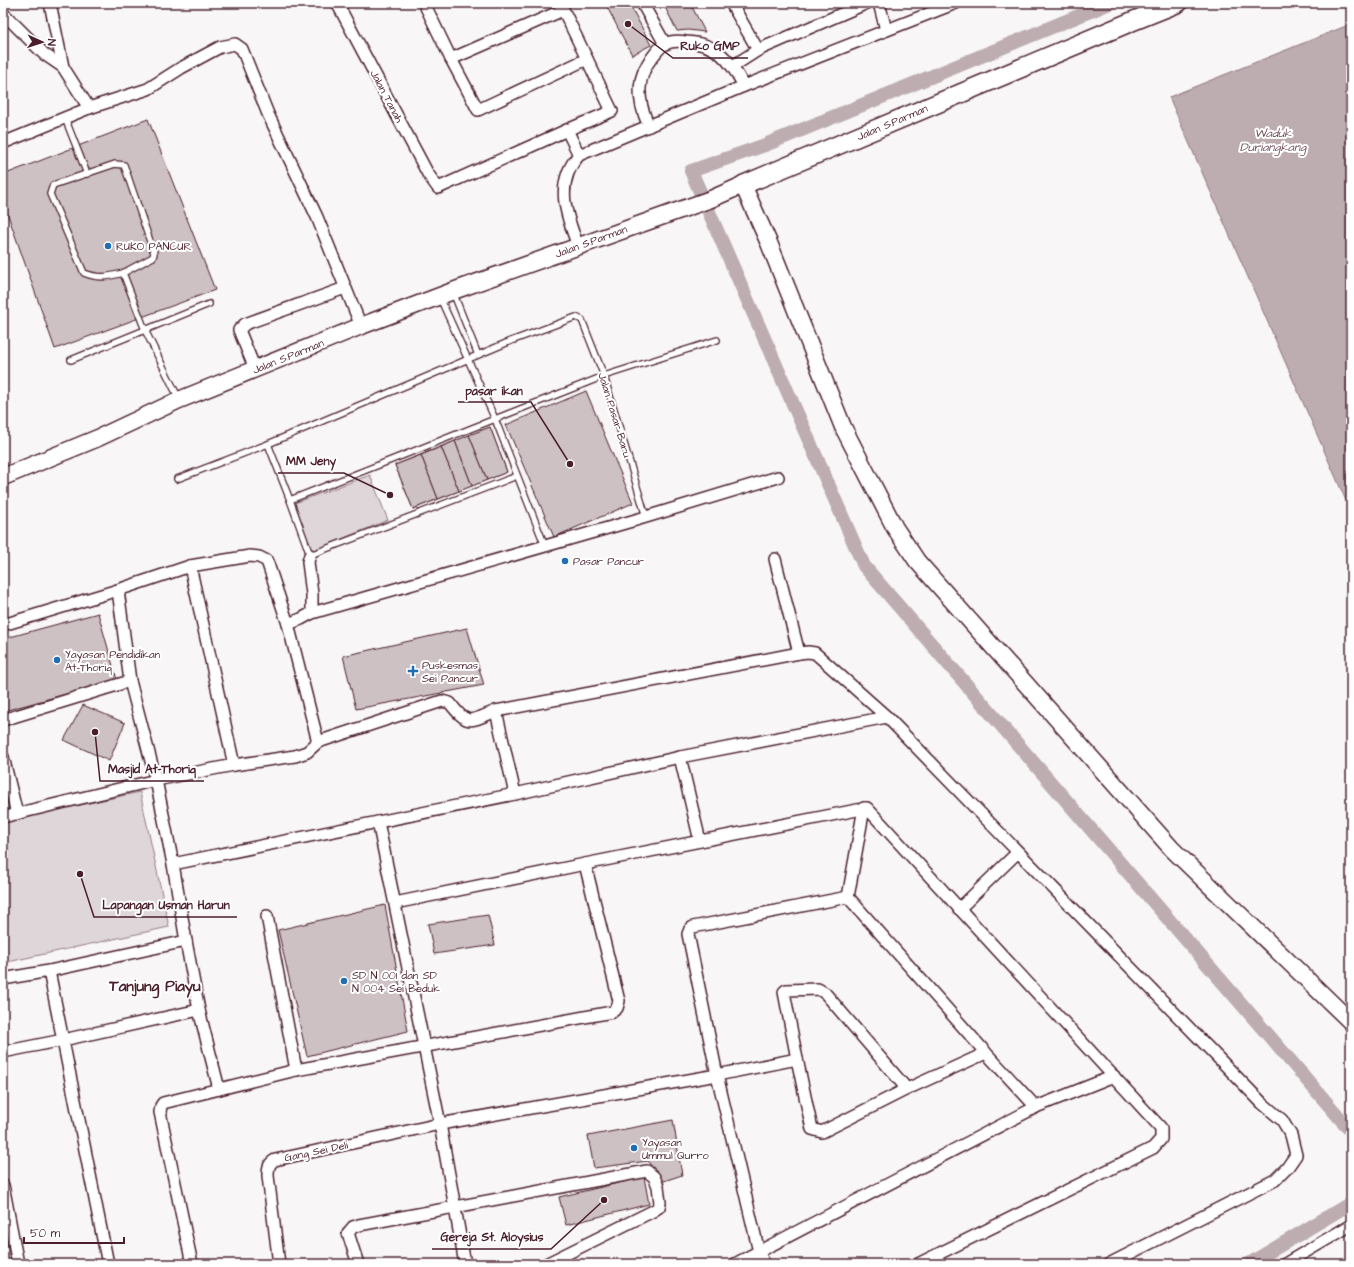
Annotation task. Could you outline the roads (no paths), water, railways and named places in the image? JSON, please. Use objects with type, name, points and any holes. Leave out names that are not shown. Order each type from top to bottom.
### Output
[{"type":"main road","name":"Jalan S.Parman","points":[[743,185],[1178,3]]},
{"type":"street","points":[[50,3],[63,67],[89,108]]},
{"type":"street","name":"Jalan Tanah","points":[[337,3],[428,174],[438,188],[567,130]]},
{"type":"street","points":[[426,3],[451,59],[478,110],[587,59]]},
{"type":"street","points":[[642,3],[665,44]]},
{"type":"street","points":[[731,3],[758,50]]},
{"type":"street","points":[[733,66],[758,50],[867,3]]},
{"type":"street","points":[[878,3],[886,30]]},
{"type":"street","points":[[578,246],[566,208],[564,184],[572,163],[579,155],[744,86],[956,3]]},
{"type":"street","points":[[451,59],[561,7],[612,111],[567,130],[579,155]]},
{"type":"street","points":[[3,13],[44,54],[63,67]]},
{"type":"street","points":[[650,126],[642,109],[640,86],[644,71],[651,59],[665,44],[677,41],[690,42],[704,45],[717,51],[726,57],[733,66],[744,86]]},
{"type":"street","points":[[3,143],[89,108],[148,89],[181,68],[220,47],[235,44],[239,46],[268,114],[317,217],[361,326]]},
{"type":"street","points":[[743,185],[769,243],[843,427],[895,528],[917,561],[1172,849],[1351,1022]]},
{"type":"street","name":"Jalan S.Parman","points":[[3,477],[98,438],[179,400],[361,326],[711,199],[743,185]]},
{"type":"street","points":[[255,369],[239,330],[242,326],[345,288]]},
{"type":"street","points":[[288,624],[301,619],[312,612],[646,517],[778,477]]},
{"type":"street","points":[[310,555],[308,562],[312,594],[312,612]]},
{"type":"street","points":[[3,625],[118,590],[190,566],[250,556],[259,557],[268,561],[288,624],[318,742]]},
{"type":"street","points":[[775,559],[799,653]]},
{"type":"street","points":[[190,566],[234,765]]},
{"type":"street","points":[[118,590],[130,680],[156,780],[173,864],[199,1010],[219,1089]]},
{"type":"street","points":[[3,817],[156,780],[234,765],[295,756],[307,752],[318,742],[442,701],[450,703],[466,720],[472,720],[496,711],[799,653],[815,653],[886,717],[1262,1103],[1282,1120],[1291,1135],[1296,1155],[1287,1168],[1275,1180],[1109,1264]]},
{"type":"street","points":[[3,720],[130,680]]},
{"type":"street","points":[[496,711],[515,794]]},
{"type":"street","points":[[173,864],[515,794],[680,757],[886,717]]},
{"type":"street","points":[[3,757],[17,814]]},
{"type":"street","points":[[680,757],[700,841]]},
{"type":"street","points":[[848,897],[864,808]]},
{"type":"street","points":[[395,903],[864,808],[870,810],[1161,1128],[1161,1139],[1152,1148],[918,1264]]},
{"type":"street","points":[[378,822],[440,1124],[465,1264]]},
{"type":"street","points":[[959,909],[1018,852]]},
{"type":"street","points":[[192,1264],[160,1112],[163,1103],[296,1070],[612,1012],[617,1008],[619,1001],[585,864]]},
{"type":"street","points":[[848,897],[986,1053],[1036,1107]]},
{"type":"street","points":[[764,1264],[759,1252],[717,1075],[688,934],[693,927],[848,897]]},
{"type":"street","points":[[267,916],[296,1070]]},
{"type":"street","points":[[3,979],[50,971],[186,941]]},
{"type":"street","points":[[50,971],[108,1264]]},
{"type":"street","points":[[907,1089],[825,993],[818,989],[786,990],[784,992],[812,1129],[817,1131],[822,1132],[907,1089],[986,1053]]},
{"type":"street","points":[[3,1052],[199,1010]]},
{"type":"street","points":[[440,1124],[797,1060]]},
{"type":"street","points":[[735,1264],[1036,1107],[1114,1076]]},
{"type":"street","name":"Gang Sei Deli","points":[[279,1264],[268,1176],[268,1169],[272,1161],[440,1124]]},
{"type":"street","points":[[358,1264],[348,1233],[354,1227],[359,1225],[648,1171],[654,1177],[658,1186],[659,1207],[546,1264]]},
{"type":"street","points":[[3,1185],[4,1199],[18,1264]]},
{"type":"street","points":[[1285,1264],[1351,1224]]},
{"type":"lane","points":[[65,118],[87,174]]},
{"type":"lane","points":[[115,164],[124,165],[154,253],[153,257],[123,273],[106,277],[94,277],[84,273],[50,194],[54,185],[115,164]]},
{"type":"lane","points":[[123,273],[145,330],[179,400]]},
{"type":"lane","points":[[446,294],[478,355]]},
{"type":"lane","points":[[446,294],[467,359],[495,418],[545,546]]},
{"type":"lane","points":[[71,360],[209,304]]},
{"type":"lane","name":"Jalan Pasar Baru","points":[[177,479],[268,444],[511,341],[576,317],[582,320],[604,376],[646,517]]},
{"type":"lane","points":[[290,500],[604,376],[717,340]]},
{"type":"lane","points":[[268,444],[310,555],[517,476]]},
{"type":"water","name":"Waduk Duriangkang","points":[[1351,24],[1351,512],[1169,97]]},
{"type":"waterway","points":[[1110,3],[765,145],[691,171],[864,566],[1351,1131]]},
{"type":"waterway","points":[[1249,1264],[1351,1203]]},
{"type":"place","name":"Ruko GMP","points":[[628,24]]},
{"type":"place","name":"RUKO PANCUR","points":[[108,246]]},
{"type":"place","name":"pasar ikan","points":[[570,464]]},
{"type":"place","name":"MM Jeny","points":[[390,495]]},
{"type":"place","name":"Pasar Pancur","points":[[565,561]]},
{"type":"place","name":"Yayasan Pendidikan At-Thoriq","points":[[57,660]]},
{"type":"place","name":"Puskesmas Sei Pancur","points":[[413,671]]},
{"type":"place","name":"Masjid At-Thoriq","points":[[95,732]]},
{"type":"place","name":"Lapangan Usman Harun","points":[[80,874]]},
{"type":"place","name":"SD N 001 dan SD N 004 Sei Beduk","points":[[344,981]]},
{"type":"place","name":"Yayasan Ummul Qurro","points":[[634,1148]]},
{"type":"place","name":"Gereja St. Aloysius","points":[[604,1200]]},
{"type":"district","name":"Tanjung Piayu","points":[[155,986]]}]
